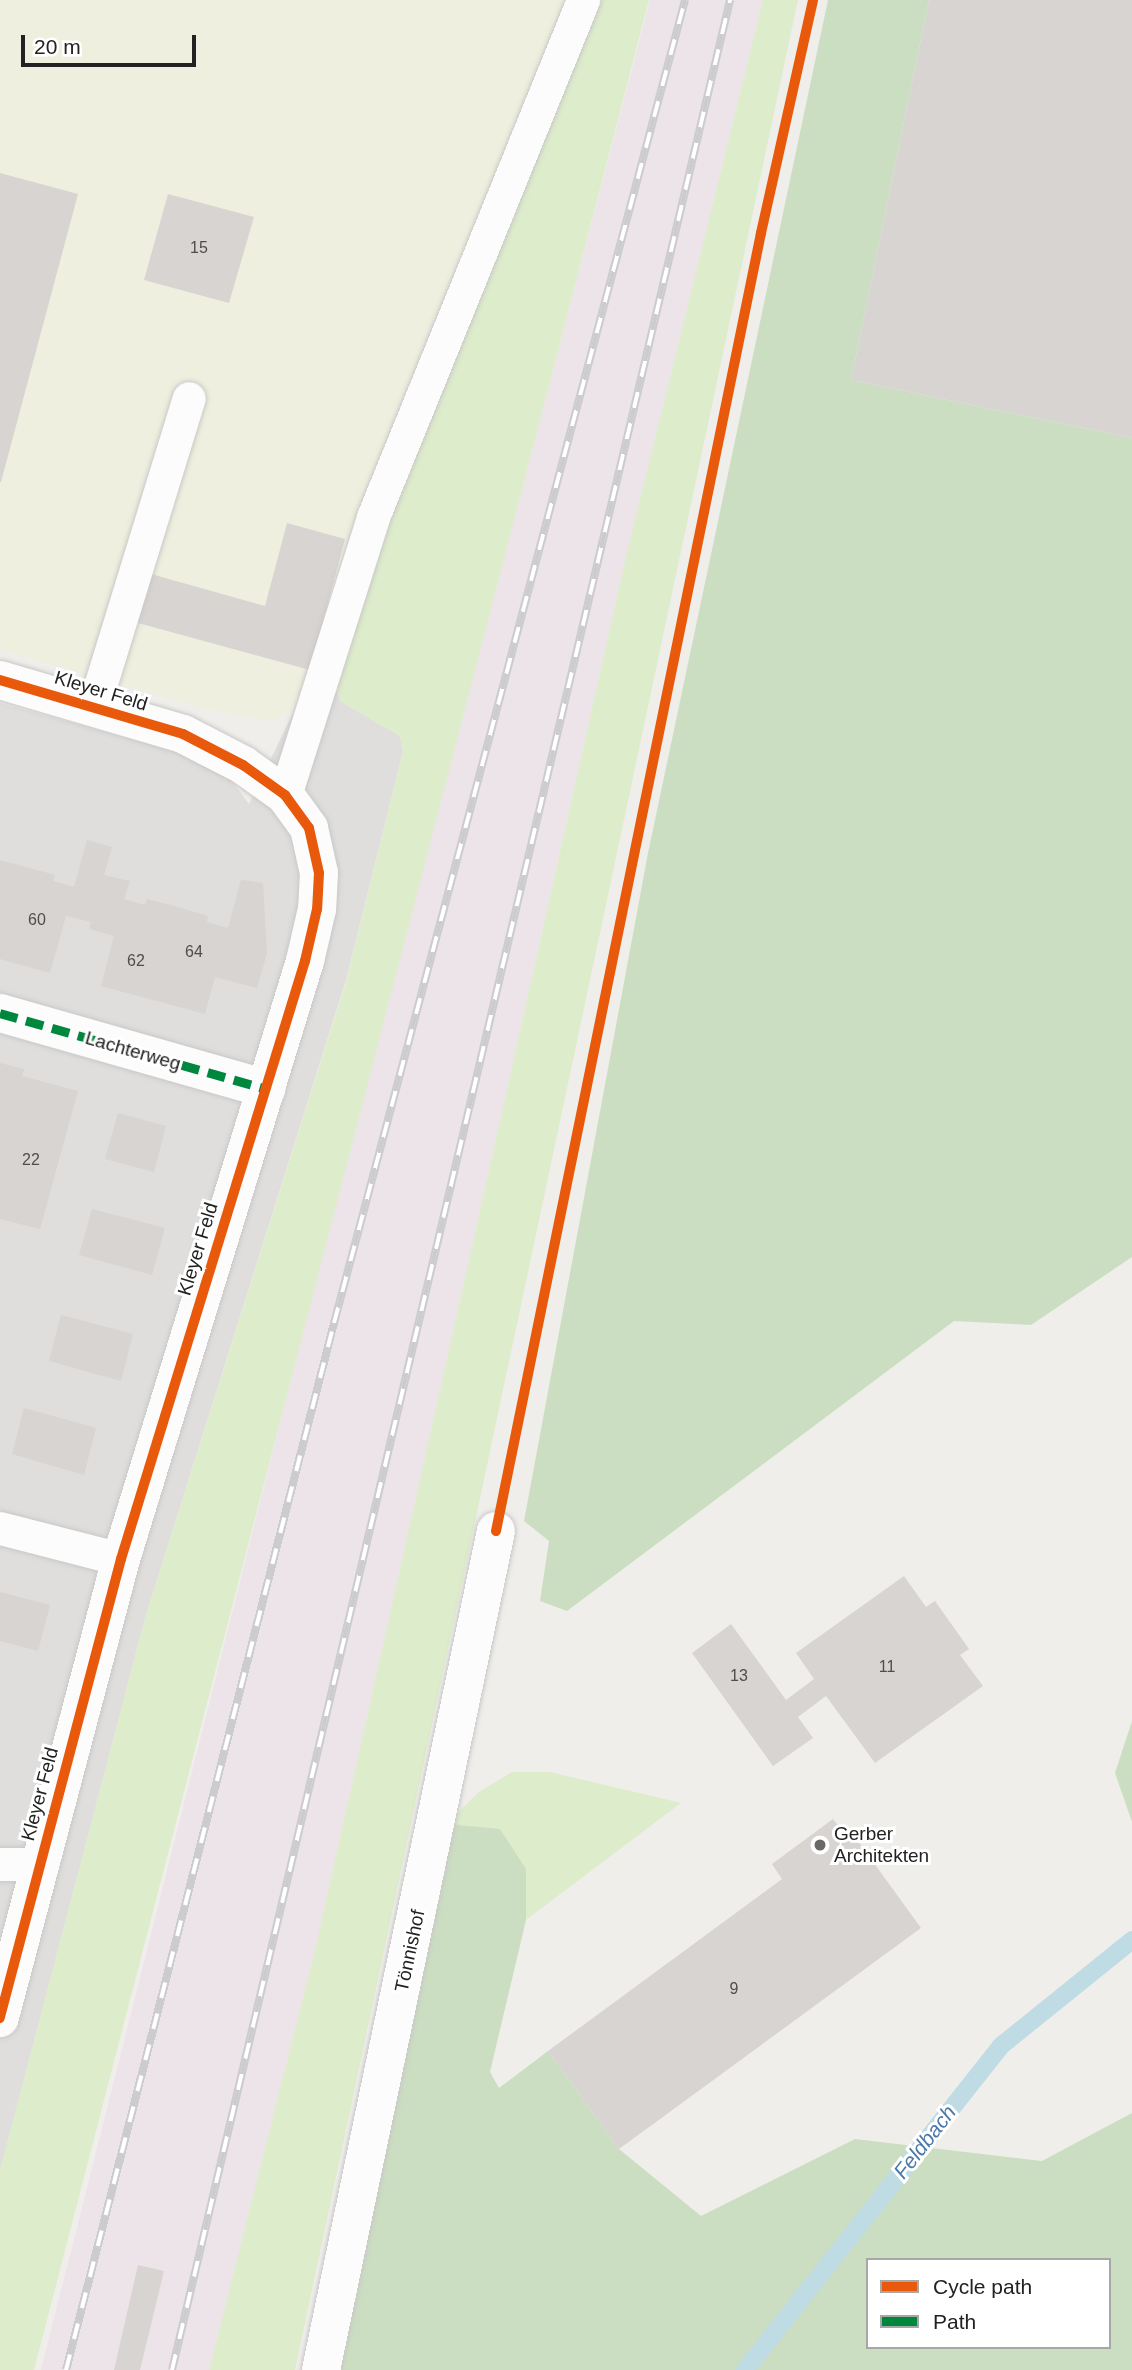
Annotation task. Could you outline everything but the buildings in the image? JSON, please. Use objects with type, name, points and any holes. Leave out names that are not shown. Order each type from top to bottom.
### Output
[{"type":"street","name":"Kleyer Feld","points":[[0,680],[183,734],[243,765],[285,794],[309,828],[319,873],[318,897],[305,961],[121,1559],[0,2018]]},
{"type":"street","name":"Lachterweg","points":[[0,1013],[265,1088]]},
{"type":"street","name":"Tönnishof","points":[[321,2370],[496,1531]]},
{"type":"lane","points":[[285,794],[373,517],[583,0]]},
{"type":"lane","points":[[94,706],[189,398]]},
{"type":"lane","points":[[0,1528],[121,1559]]},
{"type":"lane","points":[[0,1864],[40,1864]]},
{"type":"shaded area","points":[[650,0],[763,0],[627,552],[314,1954],[209,2370],[41,2370],[357,1118]]},
{"type":"shaded area","points":[[337,690],[340,701],[400,736],[403,752],[346,980],[146,1615],[0,2171],[0,703],[178,752],[229,777],[249,804],[292,715]]},
{"type":"green space","points":[[0,0],[568,0],[478,215],[314,674],[289,712],[271,721],[203,708],[0,650]]},
{"type":"green space","points":[[594,0],[649,0],[34,2370],[0,2370],[0,2170],[146,1615],[346,982],[403,752],[400,736],[340,701],[335,675],[354,604]]},
{"type":"green space","points":[[763,0],[798,0],[295,2370],[209,2370],[314,1954],[627,552]]},
{"type":"green space","points":[[828,0],[929,0],[851,380],[1132,438],[1132,1257],[1031,1325],[954,1321],[567,1611],[540,1601],[549,1541],[524,1521],[648,853]]},
{"type":"green space","points":[[1132,1721],[1132,1822],[1115,1773]]},
{"type":"green space","points":[[512,1772],[550,1772],[681,1803],[526,1920],[526,1869],[446,1824],[479,1792]]},
{"type":"green space","points":[[446,1824],[500,1829],[526,1869],[526,1920],[490,2072],[499,2088],[548,2051],[619,2149],[701,2216],[855,2139],[1042,2161],[1132,2113],[1132,2370],[331,2370]]},
{"type":"waterway","name":"Feldbach","points":[[745,2370],[1002,2045],[1132,1940]]},
{"type":"railway","points":[[66,2370],[334,1323],[685,0]]},
{"type":"railway","points":[[172,2370],[730,0]]},
{"type":"marked path","points":[[0,1013],[266,1089]]},
{"type":"cycle path","points":[[496,1531],[761,233],[813,0]]},
{"type":"cycle path","points":[[0,680],[183,734],[243,765],[285,795],[309,828],[319,873],[317,909],[305,961],[121,1559],[0,2018]]},
{"type":"place","name":"Gerber Architekten","points":[[820,1845]]}]
